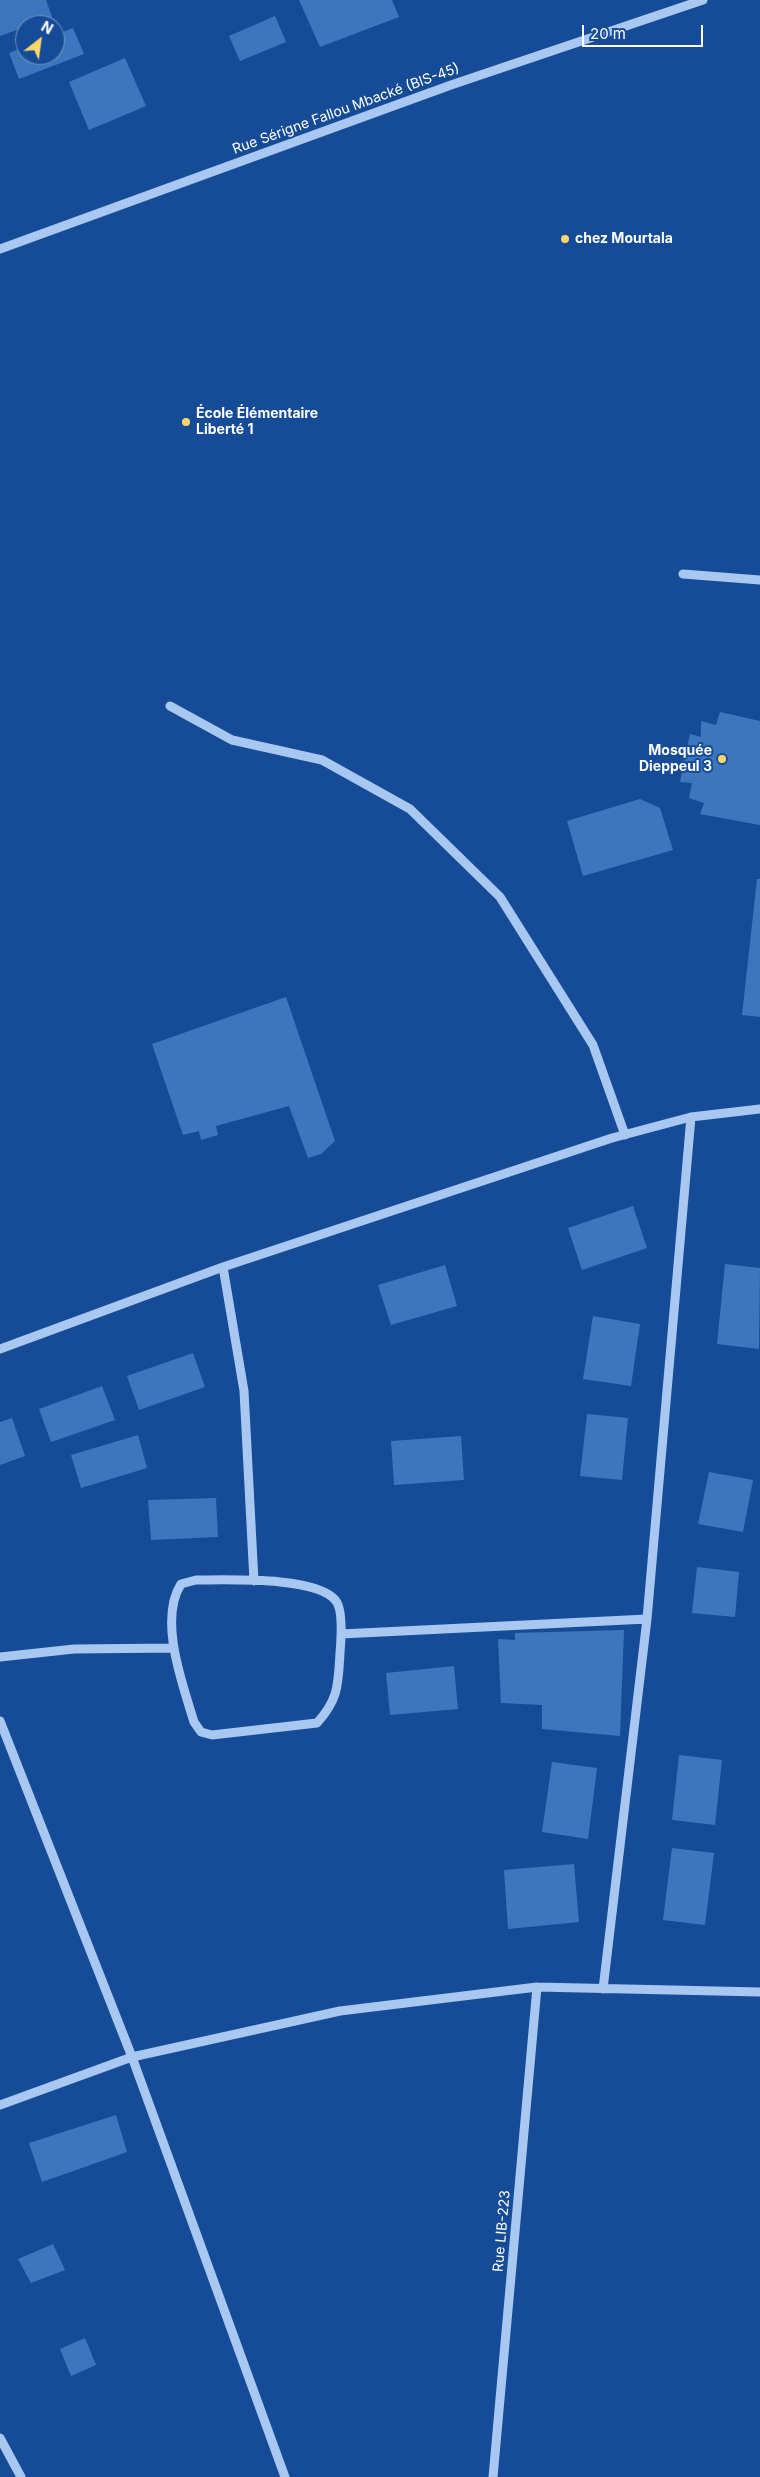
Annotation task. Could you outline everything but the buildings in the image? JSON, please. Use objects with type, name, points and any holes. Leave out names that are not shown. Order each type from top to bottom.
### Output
[{"type":"street","name":"Rue Sérigne Fallou Mbacké (BIS-45)","points":[[0,249],[451,85],[703,0]]},
{"type":"street","points":[[683,574],[760,580]]},
{"type":"street","points":[[170,706],[232,740],[322,760],[410,809],[500,897],[594,1045],[625,1135]]},
{"type":"street","points":[[0,1349],[223,1267],[625,1135],[691,1117],[760,1108]]},
{"type":"street","points":[[603,1989],[647,1619],[691,1117]]},
{"type":"street","points":[[223,1267],[244,1390],[254,1581]]},
{"type":"street","points":[[196,1580],[254,1581],[312,1586],[328,1591],[338,1603],[342,1634],[338,1690],[330,1709],[317,1723],[212,1735],[201,1732],[194,1722],[173,1648],[174,1596],[181,1584],[196,1580]]},
{"type":"street","points":[[342,1634],[647,1619]]},
{"type":"street","points":[[0,1657],[74,1649],[173,1648]]},
{"type":"street","points":[[0,1721],[132,2057],[285,2477]]},
{"type":"street","points":[[0,2105],[132,2057],[340,2011],[537,1987],[760,1992]]},
{"type":"street","name":"Rue LIB-223","points":[[493,2477],[537,1987]]},
{"type":"street","points":[[0,2438],[20,2477]]},
{"type":"place","name":"chez Mourtala","points":[[565,239]]},
{"type":"place","name":"École Élémentaire Liberté 1","points":[[186,422]]},
{"type":"place","name":"Mosquée Dieppeul 3","points":[[722,759]]}]
